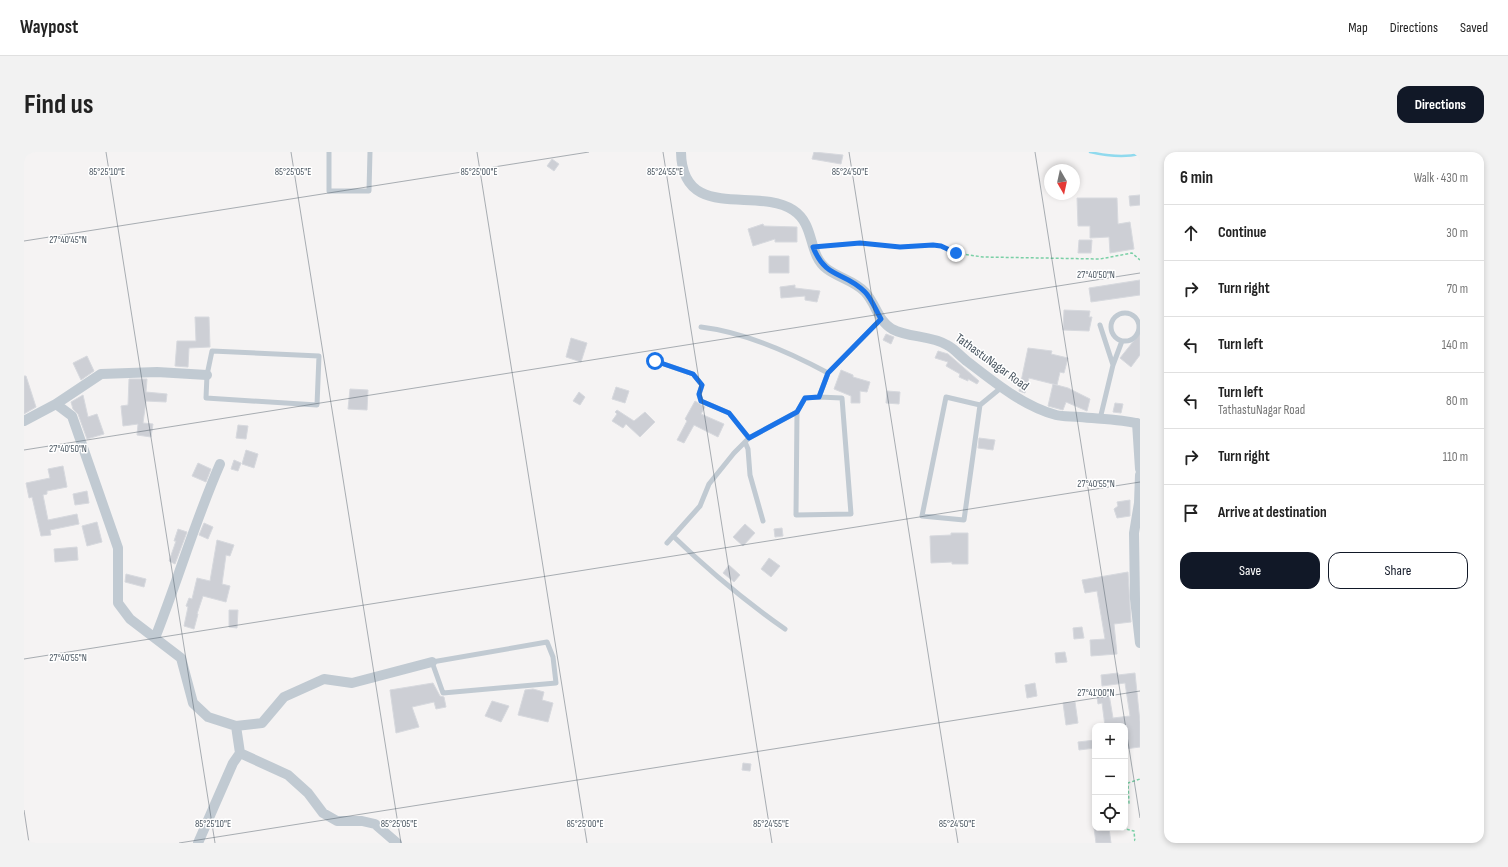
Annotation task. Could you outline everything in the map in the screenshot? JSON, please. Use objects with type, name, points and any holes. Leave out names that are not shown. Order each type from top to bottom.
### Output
[{"type":"street","name":"TathastuNagar Road","points":[[681,152],[684,171],[696,189],[706,196],[722,199],[781,204],[793,210],[803,218],[810,231],[813,247],[818,259],[826,269],[854,284],[866,293],[881,319],[892,329],[905,334],[930,338],[947,345],[966,361],[1023,401],[1056,415],[1138,424]]},
{"type":"street","points":[[24,421],[56,404],[101,374],[157,372],[207,375]]},
{"type":"street","points":[[56,404],[72,416],[118,548],[118,602],[130,619],[181,658],[193,703],[208,717],[236,726],[262,723],[284,697],[324,679],[352,683],[432,662]]},
{"type":"street","points":[[1138,424],[1140,469]]},
{"type":"street","points":[[155,638],[202,506],[220,464]]},
{"type":"street","points":[[1140,475],[1140,503],[1134,533],[1135,599],[1140,643]]},
{"type":"street","points":[[198,843],[233,763],[240,753],[236,726]]},
{"type":"street","points":[[240,753],[288,775],[308,793],[323,813],[337,821],[374,824],[397,843]]},
{"type":"lane","points":[[329,152],[329,191],[369,191],[370,152]]},
{"type":"lane","points":[[1120,314],[1129,314],[1136,319],[1139,328],[1137,333],[1131,339],[1122,341],[1114,336],[1111,323],[1113,319],[1120,314]]},
{"type":"lane","points":[[819,397],[828,373],[881,319]]},
{"type":"lane","points":[[1100,325],[1113,365]]},
{"type":"lane","points":[[701,327],[724,329],[807,362],[828,373]]},
{"type":"lane","points":[[1100,419],[1113,365],[1122,341]]},
{"type":"lane","points":[[212,351],[319,356],[317,405],[206,398],[207,375],[212,351]]},
{"type":"lane","points":[[655,361],[693,374],[702,385],[699,394],[701,401],[729,413],[747,440],[750,475],[763,521]]},
{"type":"lane","points":[[980,404],[946,397],[922,516],[964,520],[980,404],[1002,387]]},
{"type":"lane","points":[[819,397],[842,398],[851,514],[796,515],[797,412],[805,398],[819,397]]},
{"type":"lane","points":[[666,543],[700,506],[710,484],[747,440],[797,412]]},
{"type":"lane","points":[[673,536],[709,570],[753,607],[785,629]]},
{"type":"lane","points":[[548,642],[553,657],[556,683],[443,693],[432,662],[548,642]]},
{"type":"path","points":[[813,247],[860,243],[900,247],[933,245],[941,246],[956,253],[970,256],[1100,259],[1132,253],[1140,260]]},
{"type":"path","points":[[1128,804],[1128,783],[1140,779]]},
{"type":"path","points":[[1128,830],[1134,831],[1135,843]]},
{"type":"building","points":[[814,152],[843,155],[841,164],[812,159]]},
{"type":"building","points":[[552,159],[559,164],[554,171],[547,166]]},
{"type":"building","points":[[1140,195],[1140,205],[1130,206],[1129,196]]},
{"type":"building","points":[[1080,198],[1117,198],[1118,224],[1130,222],[1134,249],[1110,253],[1109,237],[1090,238],[1090,226],[1078,226],[1077,200],[1080,200]]},
{"type":"building","points":[[763,224],[764,226],[797,227],[797,242],[775,242],[775,239],[753,246],[748,229]]},
{"type":"building","points":[[1079,240],[1092,240],[1091,253],[1078,253]]},
{"type":"building","points":[[769,256],[789,256],[789,273],[769,273]]},
{"type":"building","points":[[1140,280],[1140,295],[1091,302],[1089,288]]},
{"type":"building","points":[[795,285],[795,288],[820,291],[817,302],[805,300],[805,296],[781,298],[780,287]]},
{"type":"building","points":[[1064,310],[1090,311],[1089,317],[1092,317],[1089,331],[1063,330]]},
{"type":"building","points":[[195,317],[209,317],[210,347],[189,348],[188,367],[175,366],[177,341],[196,341]]},
{"type":"building","points":[[1140,333],[1140,355],[1131,367],[1120,358]]},
{"type":"building","points":[[886,334],[894,337],[891,344],[883,340]]},
{"type":"building","points":[[571,338],[587,343],[581,362],[566,357]]},
{"type":"building","points":[[1028,348],[1052,351],[1051,354],[1068,358],[1064,373],[1060,372],[1057,385],[1029,378],[1025,393],[1019,391]]},
{"type":"building","points":[[938,351],[948,354],[979,381],[977,384],[968,379],[968,381],[959,377],[960,374],[946,366],[948,362],[935,358]]},
{"type":"building","points":[[87,356],[94,371],[81,380],[73,363]]},
{"type":"building","points":[[841,370],[853,375],[853,377],[870,382],[867,392],[860,391],[860,403],[851,403],[851,396],[834,389]]},
{"type":"building","points":[[24,376],[26,376],[36,407],[24,414]]},
{"type":"building","points":[[129,379],[147,379],[146,392],[167,394],[166,402],[146,401],[143,423],[153,424],[151,437],[137,435],[138,424],[123,426],[121,406],[128,405]]},
{"type":"building","points":[[1053,384],[1068,388],[1090,399],[1087,411],[1066,402],[1063,410],[1048,406]]},
{"type":"building","points":[[616,387],[629,391],[625,403],[612,399]]},
{"type":"building","points":[[350,389],[368,390],[367,410],[348,409]]},
{"type":"building","points":[[887,391],[900,392],[899,404],[886,403]]},
{"type":"building","points":[[579,392],[585,397],[580,405],[573,401]]},
{"type":"building","points":[[83,395],[88,417],[97,414],[104,434],[87,439],[78,414],[73,409],[71,402]]},
{"type":"building","points":[[695,401],[705,407],[701,414],[724,424],[718,437],[694,425],[684,443],[677,440],[687,421],[685,419]]},
{"type":"building","points":[[1115,403],[1123,404],[1121,413],[1113,412]]},
{"type":"building","points":[[617,410],[634,421],[645,412],[655,422],[640,437],[626,424],[623,428],[612,421],[617,414],[615,412]]},
{"type":"building","points":[[238,425],[248,426],[246,439],[236,438]]},
{"type":"building","points":[[979,438],[995,440],[993,450],[978,448]]},
{"type":"building","points":[[246,450],[258,454],[254,468],[242,464]]},
{"type":"building","points":[[234,460],[241,463],[238,471],[231,469]]},
{"type":"building","points":[[198,463],[211,469],[206,482],[192,476]]},
{"type":"building","points":[[63,466],[67,487],[47,491],[47,494],[43,495],[48,520],[77,514],[79,524],[50,530],[51,535],[41,536],[32,497],[29,498],[26,483],[50,478],[48,469]]},
{"type":"building","points":[[87,491],[89,503],[75,505],[73,494]]},
{"type":"building","points":[[1130,500],[1130,516],[1117,518],[1114,509],[1118,506],[1117,502]]},
{"type":"building","points":[[97,522],[102,542],[87,546],[82,526]]},
{"type":"building","points":[[204,523],[213,527],[208,539],[199,535]]},
{"type":"building","points":[[745,524],[755,533],[743,546],[733,537]]},
{"type":"building","points":[[782,528],[783,536],[775,537],[774,529]]},
{"type":"building","points":[[178,529],[187,532],[175,564],[169,561],[176,541],[174,541]]},
{"type":"building","points":[[951,533],[968,533],[968,564],[952,564],[952,562],[931,563],[930,536],[951,535]]},
{"type":"building","points":[[217,540],[234,545],[230,556],[226,555],[222,584],[230,586],[226,602],[203,596],[194,629],[184,626],[188,607],[186,606],[189,598],[192,599],[197,578],[210,581]]},
{"type":"building","points":[[77,547],[78,560],[55,562],[54,549]]},
{"type":"building","points":[[769,558],[780,566],[771,577],[761,569]]},
{"type":"building","points":[[729,565],[740,575],[734,582],[723,573]]},
{"type":"building","points":[[1128,572],[1131,622],[1114,624],[1117,654],[1091,656],[1090,640],[1105,639],[1097,591],[1085,593],[1082,580]]},
{"type":"building","points":[[126,574],[146,579],[144,587],[125,582]]},
{"type":"building","points":[[229,610],[238,610],[237,628],[229,627]]},
{"type":"building","points":[[1082,627],[1084,638],[1074,639],[1073,628]]},
{"type":"building","points":[[1065,652],[1067,662],[1056,663],[1055,653]]},
{"type":"building","points":[[1135,673],[1140,722],[1140,747],[1128,749],[1128,723],[1105,723],[1102,703],[1098,704],[1096,690],[1108,688],[1113,718],[1130,716],[1125,683],[1102,686],[1101,675]]},
{"type":"building","points":[[433,683],[440,696],[444,697],[446,707],[436,709],[434,702],[412,707],[419,727],[396,733],[390,690]]},
{"type":"building","points":[[1035,683],[1037,696],[1027,698],[1025,685]]},
{"type":"building","points":[[533,689],[544,692],[542,700],[553,703],[548,722],[518,715],[525,690]]},
{"type":"building","points":[[492,701],[509,706],[501,722],[485,716]]},
{"type":"building","points":[[1075,702],[1078,723],[1066,725],[1063,703]]},
{"type":"building","points":[[1092,740],[1092,748],[1079,750],[1078,742]]},
{"type":"building","points":[[743,763],[751,764],[750,771],[742,770]]},
{"type":"building","points":[[1094,831],[1109,831],[1111,843],[1096,843]]},
{"type":"waterway","points":[[1090,152],[1115,156],[1140,154]]},
{"type":"route","points":[[655,361],[693,374],[697,377],[702,385],[699,394],[701,401],[729,413],[749,438],[797,412],[805,398],[819,397],[828,373],[881,319],[866,293],[854,284],[826,269],[818,259],[813,247],[860,243],[900,247],[933,245],[941,246],[956,253]]}]
